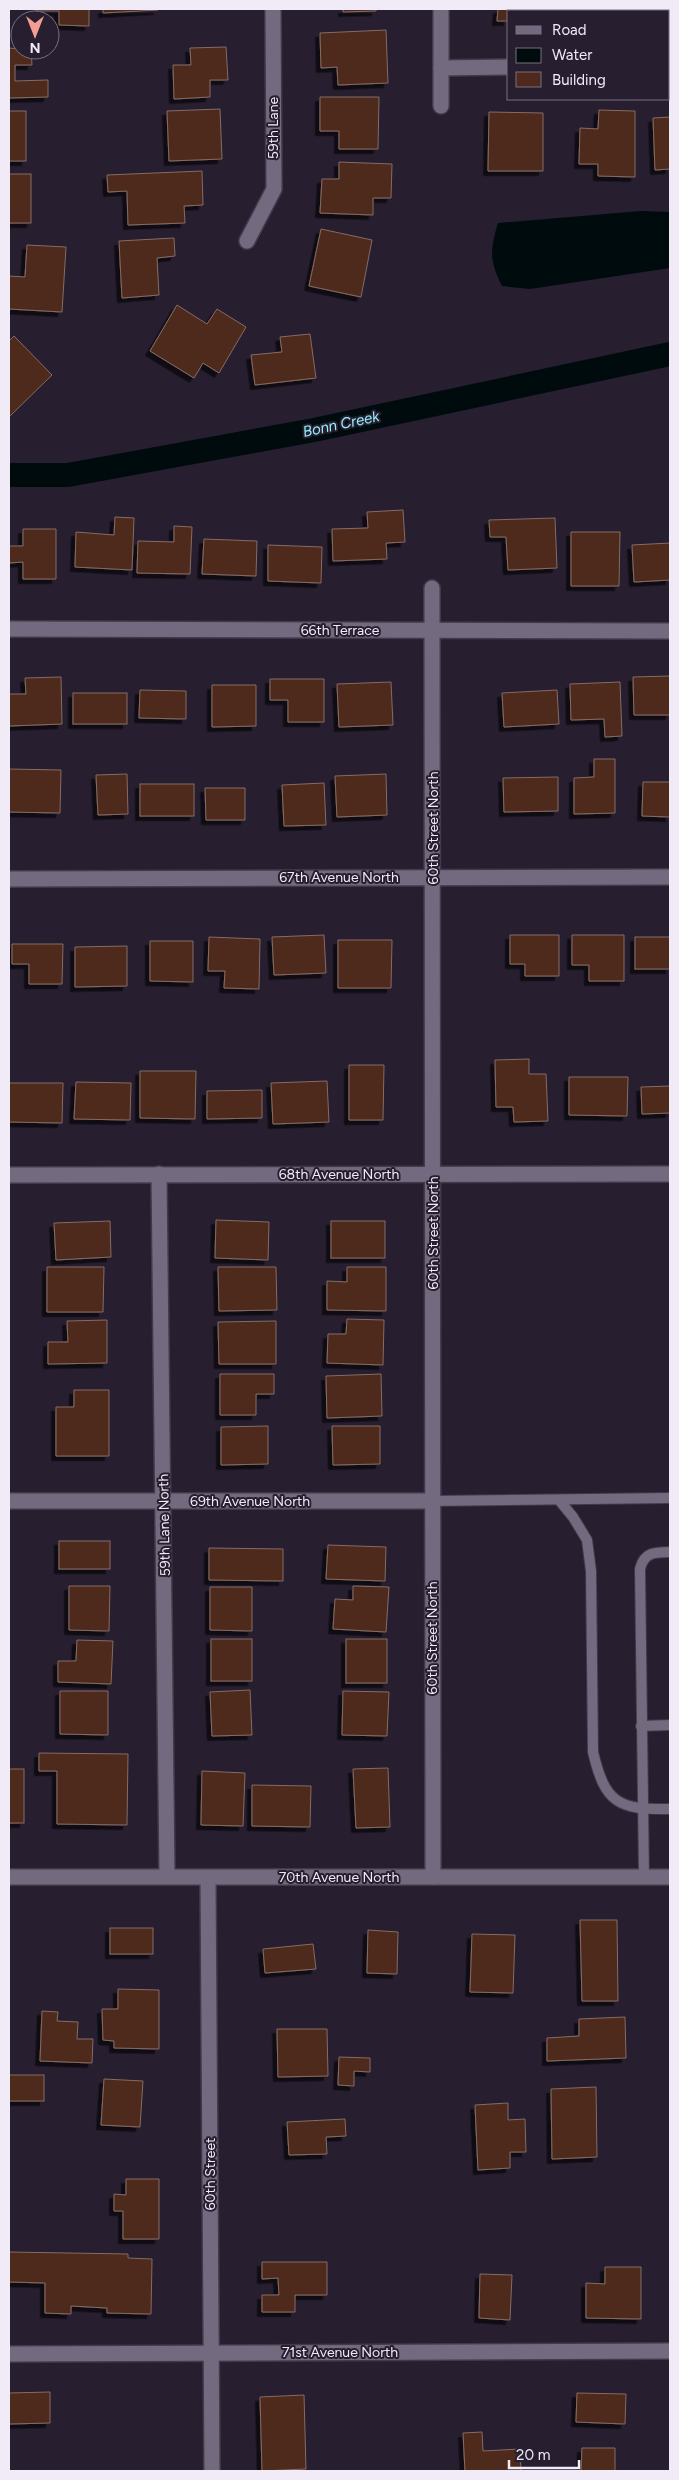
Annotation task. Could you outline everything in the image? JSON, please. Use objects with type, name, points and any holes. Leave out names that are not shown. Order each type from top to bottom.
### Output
[{"type":"street","name":"59th Lane","points":[[247,241],[274,190],[273,9]]},
{"type":"street","points":[[441,9],[441,106]]},
{"type":"street","points":[[441,68],[507,67]]},
{"type":"street","name":"60th Street North","points":[[432,588],[434,1173],[431,1501],[433,1877]]},
{"type":"street","name":"66th Terrace","points":[[9,629],[670,631]]},
{"type":"street","name":"67th Avenue North","points":[[9,879],[433,876],[670,877]]},
{"type":"street","name":"59th Lane North","points":[[159,1174],[167,1876]]},
{"type":"street","name":"68th Avenue North","points":[[9,1175],[670,1174]]},
{"type":"street","name":"69th Avenue North","points":[[9,1501],[431,1501]]},
{"type":"street","name":"70th Avenue North","points":[[9,1877],[670,1877]]},
{"type":"street","name":"60th Street","points":[[208,1878],[212,2471]]},
{"type":"street","name":"71st Avenue North","points":[[9,2354],[670,2351]]},
{"type":"lane","points":[[431,1501],[670,1498]]},
{"type":"lane","points":[[559,1500],[573,1517],[587,1540],[591,1570],[593,1752],[600,1780],[616,1800],[642,1809],[670,1809]]},
{"type":"lane","points":[[644,1877],[640,1569],[642,1561],[647,1555],[655,1552],[670,1552]]},
{"type":"lane","points":[[641,1726],[670,1726]]},
{"type":"water","points":[[641,211],[670,212],[670,268],[530,289],[502,286],[492,255],[493,241],[498,223]]},
{"type":"building","points":[[89,9],[89,26],[60,25],[60,10],[36,10]]},
{"type":"building","points":[[103,9],[158,9],[158,10],[103,13]]},
{"type":"building","points":[[343,9],[376,9],[376,11],[343,12]]},
{"type":"building","points":[[498,9],[538,9],[507,10],[507,21],[497,21]]},
{"type":"building","points":[[584,9],[635,9],[635,10]]},
{"type":"building","points":[[386,30],[388,83],[338,85],[337,67],[321,68],[320,33]]},
{"type":"building","points":[[226,47],[228,80],[210,80],[210,97],[174,99],[173,65],[191,65],[190,48]]},
{"type":"building","points":[[9,48],[10,60],[32,60],[32,65],[15,65],[15,81],[48,80],[48,97],[9,98]]},
{"type":"building","points":[[320,97],[379,97],[378,149],[339,149],[339,131],[320,131]]},
{"type":"building","points":[[220,109],[222,159],[169,161],[167,111]]},
{"type":"building","points":[[599,110],[635,111],[635,177],[598,176],[598,164],[579,164],[580,128],[598,129]]},
{"type":"building","points":[[9,111],[26,111],[26,161],[9,161]]},
{"type":"building","points":[[489,112],[543,113],[543,171],[488,171]]},
{"type":"building","points":[[670,117],[670,169],[655,170],[653,118]]},
{"type":"building","points":[[339,162],[392,164],[391,198],[373,198],[373,215],[320,213],[322,179],[339,179]]},
{"type":"building","points":[[202,171],[203,205],[184,206],[185,223],[128,225],[127,191],[108,192],[107,175]]},
{"type":"building","points":[[9,174],[31,174],[31,223],[9,223]]},
{"type":"building","points":[[321,229],[372,240],[361,297],[309,286]]},
{"type":"building","points":[[174,238],[175,256],[157,258],[159,295],[122,298],[119,241]]},
{"type":"building","points":[[27,245],[66,247],[62,312],[9,309],[9,276],[25,277]]},
{"type":"building","points":[[177,305],[207,324],[217,309],[246,327],[219,373],[203,363],[194,378],[150,351]]},
{"type":"building","points":[[310,334],[316,378],[255,385],[251,355],[282,352],[280,337]]},
{"type":"building","points":[[14,336],[52,375],[9,417],[9,341]]},
{"type":"building","points":[[403,510],[405,542],[386,543],[387,559],[333,561],[332,529],[368,528],[367,512]]},
{"type":"building","points":[[115,517],[134,518],[132,570],[75,567],[76,532],[114,535]]},
{"type":"building","points":[[555,518],[557,568],[508,570],[506,537],[490,537],[489,520]]},
{"type":"building","points":[[174,526],[192,527],[190,574],[137,573],[138,541],[174,542]]},
{"type":"building","points":[[23,529],[56,529],[56,579],[23,579],[23,562],[9,563],[9,546],[23,546]]},
{"type":"building","points":[[571,532],[620,532],[619,586],[571,586]]},
{"type":"building","points":[[204,539],[257,541],[256,576],[202,574]]},
{"type":"building","points":[[670,543],[670,580],[634,582],[632,545]]},
{"type":"building","points":[[268,545],[322,547],[321,583],[268,581]]},
{"type":"building","points":[[670,676],[670,715],[634,715],[633,677]]},
{"type":"building","points":[[61,677],[62,724],[9,726],[9,694],[26,694],[25,678]]},
{"type":"building","points":[[270,679],[324,679],[324,722],[288,722],[288,700],[270,700]]},
{"type":"building","points":[[391,682],[393,725],[339,727],[337,684]]},
{"type":"building","points":[[620,682],[622,736],[605,737],[604,719],[571,720],[570,684]]},
{"type":"building","points":[[212,685],[256,685],[256,726],[212,727]]},
{"type":"building","points":[[140,690],[186,691],[186,719],[139,718]]},
{"type":"building","points":[[557,690],[559,724],[504,727],[502,693]]},
{"type":"building","points":[[73,693],[127,693],[127,724],[73,724]]},
{"type":"building","points":[[594,759],[615,759],[615,813],[574,814],[574,778],[594,777]]},
{"type":"building","points":[[9,769],[61,770],[60,813],[9,812]]},
{"type":"building","points":[[127,774],[128,814],[98,815],[96,775]]},
{"type":"building","points":[[386,774],[387,815],[337,817],[335,776]]},
{"type":"building","points":[[558,777],[558,811],[504,812],[503,778]]},
{"type":"building","points":[[643,782],[670,782],[670,817],[642,816]]},
{"type":"building","points":[[324,783],[326,825],[284,826],[282,785]]},
{"type":"building","points":[[140,784],[194,784],[194,816],[140,816]]},
{"type":"building","points":[[205,788],[245,788],[245,820],[206,820]]},
{"type":"building","points":[[324,935],[326,973],[274,975],[272,937]]},
{"type":"building","points":[[510,935],[559,935],[559,976],[525,976],[525,964],[510,964]]},
{"type":"building","points":[[572,935],[624,935],[624,981],[589,981],[589,965],[572,965]]},
{"type":"building","points":[[209,937],[260,939],[259,989],[224,988],[225,971],[208,971]]},
{"type":"building","points":[[635,937],[670,937],[670,969],[635,969]]},
{"type":"building","points":[[338,940],[392,940],[391,988],[338,988]]},
{"type":"building","points":[[150,941],[193,941],[193,982],[150,981]]},
{"type":"building","points":[[12,944],[63,944],[62,984],[29,984],[29,964],[12,964]]},
{"type":"building","points":[[127,946],[127,986],[75,987],[75,947]]},
{"type":"building","points":[[529,1059],[529,1074],[546,1074],[548,1121],[514,1122],[513,1107],[496,1107],[495,1060]]},
{"type":"building","points":[[349,1065],[384,1065],[383,1120],[349,1120]]},
{"type":"building","points":[[140,1071],[196,1071],[195,1119],[140,1118]]},
{"type":"building","points":[[569,1077],[628,1077],[627,1116],[569,1115]]},
{"type":"building","points":[[327,1081],[329,1122],[273,1124],[271,1083]]},
{"type":"building","points":[[76,1082],[131,1083],[130,1120],[74,1119]]},
{"type":"building","points":[[9,1083],[63,1083],[62,1123],[9,1122]]},
{"type":"building","points":[[670,1086],[670,1113],[642,1114],[641,1087]]},
{"type":"building","points":[[262,1090],[262,1118],[207,1119],[207,1091]]},
{"type":"building","points":[[216,1220],[269,1222],[268,1260],[215,1258]]},
{"type":"building","points":[[110,1221],[111,1257],[56,1260],[54,1223]]},
{"type":"building","points":[[331,1221],[385,1221],[385,1258],[331,1258]]},
{"type":"building","points":[[47,1267],[104,1267],[103,1312],[47,1312]]},
{"type":"building","points":[[218,1267],[276,1267],[277,1310],[219,1311]]},
{"type":"building","points":[[347,1267],[386,1267],[386,1311],[327,1310],[327,1281],[347,1282]]},
{"type":"building","points":[[347,1319],[384,1320],[383,1365],[327,1363],[328,1334],[346,1334]]},
{"type":"building","points":[[107,1320],[107,1363],[48,1364],[48,1342],[68,1342],[67,1321]]},
{"type":"building","points":[[276,1321],[276,1364],[219,1364],[218,1322]]},
{"type":"building","points":[[220,1374],[274,1374],[274,1394],[256,1394],[256,1415],[220,1415]]},
{"type":"building","points":[[381,1374],[382,1416],[327,1418],[326,1376]]},
{"type":"building","points":[[74,1390],[109,1390],[109,1456],[56,1456],[56,1407],[74,1407]]},
{"type":"building","points":[[268,1426],[268,1464],[221,1465],[221,1427]]},
{"type":"building","points":[[332,1426],[380,1426],[380,1464],[333,1465]]},
{"type":"building","points":[[59,1541],[110,1541],[110,1569],[59,1569]]},
{"type":"building","points":[[328,1545],[386,1547],[385,1581],[326,1579]]},
{"type":"building","points":[[209,1548],[283,1549],[283,1581],[209,1580]]},
{"type":"building","points":[[69,1586],[110,1586],[109,1631],[69,1630]]},
{"type":"building","points":[[353,1586],[389,1587],[386,1632],[333,1629],[335,1599],[353,1600]]},
{"type":"building","points":[[210,1587],[252,1587],[252,1631],[210,1630]]},
{"type":"building","points":[[211,1639],[252,1639],[252,1681],[211,1681]]},
{"type":"building","points":[[346,1639],[387,1639],[387,1683],[346,1683]]},
{"type":"building","points":[[77,1640],[113,1641],[111,1684],[58,1682],[58,1661],[76,1661]]},
{"type":"building","points":[[250,1690],[252,1735],[212,1736],[210,1692]]},
{"type":"building","points":[[60,1691],[108,1691],[108,1735],[60,1734]]},
{"type":"building","points":[[343,1691],[389,1692],[387,1736],[342,1735]]},
{"type":"building","points":[[39,1753],[128,1754],[127,1825],[57,1824],[57,1771],[39,1771]]},
{"type":"building","points":[[388,1768],[390,1827],[356,1828],[353,1769]]},
{"type":"building","points":[[9,1769],[24,1769],[24,1823],[9,1823]]},
{"type":"building","points":[[202,1771],[245,1773],[243,1826],[201,1825]]},
{"type":"building","points":[[252,1785],[311,1786],[310,1827],[252,1826]]},
{"type":"building","points":[[580,1920],[617,1920],[618,2001],[582,2001]]},
{"type":"building","points":[[110,1928],[153,1928],[153,1954],[110,1954]]},
{"type":"building","points":[[368,1930],[398,1932],[397,1974],[367,1973]]},
{"type":"building","points":[[472,1934],[515,1935],[513,1993],[470,1992]]},
{"type":"building","points":[[313,1944],[316,1969],[265,1973],[263,1949]]},
{"type":"building","points":[[118,1989],[159,1990],[159,2049],[114,2048],[114,2041],[103,2040],[102,2009],[118,2009]]},
{"type":"building","points":[[42,2011],[58,2012],[57,2021],[78,2022],[77,2039],[93,2039],[92,2063],[40,2061]]},
{"type":"building","points":[[625,2017],[626,2058],[547,2061],[547,2038],[579,2036],[579,2019]]},
{"type":"building","points":[[277,2029],[327,2029],[328,2076],[278,2077]]},
{"type":"building","points":[[339,2057],[370,2058],[370,2072],[354,2071],[354,2086],[338,2085]]},
{"type":"building","points":[[9,2075],[44,2075],[44,2101],[9,2101]]},
{"type":"building","points":[[104,2079],[143,2081],[140,2127],[101,2125]]},
{"type":"building","points":[[596,2087],[597,2157],[552,2159],[551,2089]]},
{"type":"building","points":[[508,2103],[508,2120],[525,2119],[526,2152],[510,2152],[510,2168],[478,2170],[475,2105]]},
{"type":"building","points":[[345,2119],[346,2136],[326,2137],[327,2154],[289,2155],[287,2122]]},
{"type":"building","points":[[126,2179],[159,2179],[159,2239],[123,2239],[123,2211],[114,2211],[114,2194],[126,2195]]},
{"type":"building","points":[[9,2252],[128,2254],[128,2258],[152,2259],[151,2314],[107,2313],[107,2308],[71,2306],[71,2314],[45,2313],[45,2283],[9,2282]]},
{"type":"building","points":[[262,2262],[327,2262],[327,2295],[295,2295],[295,2312],[262,2312],[262,2295],[279,2295],[278,2278],[262,2279]]},
{"type":"building","points":[[605,2267],[641,2267],[641,2319],[586,2318],[586,2283],[605,2284]]},
{"type":"building","points":[[480,2274],[512,2275],[510,2320],[479,2318]]},
{"type":"building","points":[[50,2392],[50,2423],[9,2424],[9,2393]]},
{"type":"building","points":[[577,2393],[626,2394],[625,2424],[576,2422]]},
{"type":"building","points":[[304,2395],[306,2469],[262,2471],[260,2397]]},
{"type":"building","points":[[482,2432],[483,2451],[520,2449],[521,2471],[465,2471],[463,2433]]},
{"type":"building","points":[[582,2448],[615,2448],[615,2471],[581,2471]]},
{"type":"waterway","name":"Bonn Creek","points":[[9,475],[68,475],[314,430],[670,354]]}]
